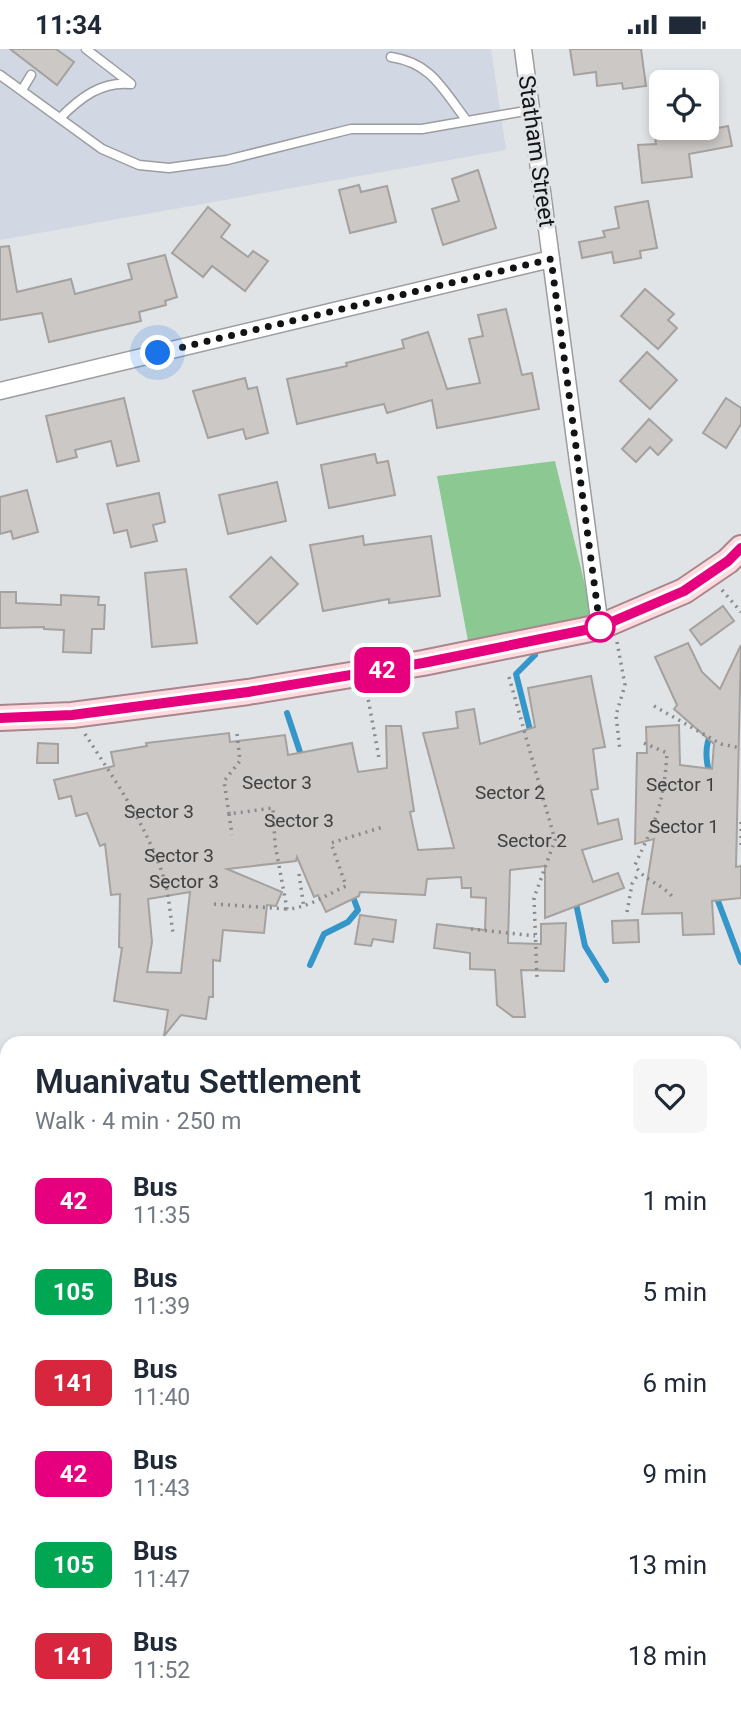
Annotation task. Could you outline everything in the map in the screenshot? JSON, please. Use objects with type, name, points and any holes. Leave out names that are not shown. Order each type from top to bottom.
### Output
[{"type":"main road","points":[[0,718],[72,715],[364,674],[605,625],[652,608],[708,575],[741,548]]},
{"type":"street","name":"Statham Street","points":[[523,49],[605,625]]},
{"type":"street","points":[[0,391],[551,259]]},
{"type":"lane","points":[[60,118],[77,101],[97,89],[117,82],[131,84],[86,49]]},
{"type":"lane","points":[[391,57],[407,59],[430,71],[467,121]]},
{"type":"lane","points":[[0,75],[102,149],[139,165],[169,168],[227,160],[351,129],[422,129],[531,110]]},
{"type":"lane","points":[[22,90],[31,75]]},
{"type":"path","points":[[708,575],[741,612]]},
{"type":"path","points":[[605,625],[625,685],[616,715],[621,751]]},
{"type":"path","points":[[364,674],[379,758]]},
{"type":"path","points":[[509,677],[555,840],[534,898],[537,979]]},
{"type":"path","points":[[654,706],[721,744],[741,748]]},
{"type":"path","points":[[72,715],[127,797],[151,847],[164,876],[173,933]]},
{"type":"path","points":[[232,835],[224,781],[240,761],[237,734]]},
{"type":"path","points":[[644,743],[667,753],[661,810],[635,865],[639,873],[670,892],[674,899]]},
{"type":"path","points":[[229,814],[272,808],[275,844],[287,909]]},
{"type":"path","points":[[741,822],[741,847]]},
{"type":"path","points":[[214,904],[304,908],[318,898],[346,886],[331,843],[383,827]]},
{"type":"path","points":[[627,912],[632,884],[639,873]]},
{"type":"path","points":[[299,874],[304,908]]},
{"type":"path","points":[[471,929],[535,936]]},
{"type":"shaded area","points":[[0,49],[491,49],[506,150],[0,240]]},
{"type":"green space","points":[[555,461],[593,618],[468,641],[437,476]]},
{"type":"building","points":[[10,49],[56,49],[74,62],[57,85]]},
{"type":"building","points":[[570,49],[641,49],[646,86],[623,89],[622,83],[597,86],[596,72],[574,75]]},
{"type":"building","points":[[728,126],[732,146],[689,154],[692,177],[642,183],[638,145],[656,144],[656,140],[719,140],[719,128]]},
{"type":"building","points":[[478,170],[496,228],[443,245],[432,209],[459,201],[452,179]]},
{"type":"building","points":[[359,185],[361,192],[387,186],[396,222],[350,233],[339,190]]},
{"type":"building","points":[[648,201],[657,248],[640,251],[641,258],[614,263],[612,252],[582,258],[579,242],[605,237],[603,231],[619,228],[615,207]]},
{"type":"building","points":[[208,207],[230,225],[221,237],[248,257],[253,251],[268,261],[245,291],[212,266],[203,277],[172,253]]},
{"type":"building","points":[[9,246],[17,292],[71,279],[75,294],[132,279],[128,264],[165,255],[177,297],[165,301],[166,305],[139,312],[141,321],[49,342],[42,313],[0,320],[0,247]]},
{"type":"building","points":[[645,289],[674,314],[668,320],[677,328],[658,349],[621,316]]},
{"type":"building","points":[[506,309],[522,375],[532,373],[539,409],[437,428],[432,400],[387,413],[384,404],[297,424],[287,379],[347,366],[346,363],[404,348],[402,340],[428,332],[447,389],[480,383],[469,339],[483,336],[478,315]]},
{"type":"building","points":[[647,352],[677,380],[650,409],[620,381]]},
{"type":"building","points":[[245,378],[248,389],[257,387],[268,433],[246,439],[243,429],[208,438],[193,391]]},
{"type":"building","points":[[124,398],[139,461],[117,466],[111,441],[75,450],[77,457],[57,462],[46,416]]},
{"type":"building","points":[[726,398],[741,408],[741,424],[726,448],[703,433]]},
{"type":"building","points":[[649,419],[672,440],[658,455],[650,447],[636,462],[622,449]]},
{"type":"building","points":[[375,454],[377,463],[388,461],[395,495],[329,508],[321,465]]},
{"type":"building","points":[[277,482],[286,521],[228,534],[219,495]]},
{"type":"building","points":[[27,490],[38,532],[13,539],[11,531],[0,534],[0,497]]},
{"type":"building","points":[[159,493],[165,522],[153,525],[157,541],[131,547],[127,530],[114,533],[107,504]]},
{"type":"building","points":[[363,536],[364,545],[431,536],[440,596],[389,603],[389,599],[323,611],[310,545]]},
{"type":"building","points":[[271,557],[298,584],[257,624],[230,597]]},
{"type":"building","points":[[186,569],[197,643],[152,647],[145,573]]},
{"type":"building","points":[[0,592],[16,592],[16,603],[61,605],[61,595],[99,597],[98,605],[105,605],[104,629],[92,629],[91,653],[63,652],[64,630],[44,627],[0,628]]},
{"type":"building","points":[[723,606],[734,621],[701,645],[690,630]]},
{"type":"building","points":[[688,643],[702,672],[720,689],[741,645],[736,867],[741,866],[741,898],[712,901],[714,934],[683,935],[682,913],[642,914],[654,839],[635,844],[637,753],[647,753],[646,727],[679,725],[680,765],[712,769],[714,744],[674,709],[677,705],[655,657]]},
{"type":"building","points":[[591,676],[605,747],[593,749],[598,789],[591,790],[598,824],[618,819],[622,839],[582,850],[593,882],[618,873],[624,888],[545,918],[545,866],[510,870],[508,943],[541,944],[541,924],[566,923],[564,971],[521,970],[525,1017],[513,1017],[497,1005],[495,970],[470,969],[470,953],[434,948],[437,924],[485,930],[486,898],[471,897],[471,888],[462,888],[461,877],[427,879],[425,895],[360,892],[359,896],[326,912],[318,895],[314,897],[297,857],[296,861],[227,869],[282,892],[276,906],[267,905],[264,933],[223,930],[220,961],[213,960],[213,997],[209,997],[206,1019],[181,1015],[164,1036],[168,1010],[114,1001],[122,948],[119,947],[120,894],[111,895],[105,844],[100,846],[87,813],[76,816],[71,796],[59,799],[54,780],[114,766],[111,752],[147,746],[146,743],[229,733],[230,742],[285,735],[288,755],[352,743],[358,772],[387,768],[386,726],[401,726],[414,811],[410,812],[418,850],[454,848],[423,733],[458,728],[456,712],[474,709],[480,744],[535,727],[528,688]],"holes":[[[190,892],[181,973],[147,972],[152,942],[148,899]]]},
{"type":"building","points":[[38,743],[58,744],[58,763],[37,763]]},
{"type":"building","points":[[360,915],[396,920],[393,942],[373,939],[371,946],[355,944]]},
{"type":"building","points":[[638,920],[639,942],[613,943],[612,921]]},
{"type":"waterway","points":[[531,734],[516,674],[535,655]]},
{"type":"waterway","points":[[287,713],[303,761]]},
{"type":"waterway","points":[[710,776],[706,754],[712,732]]},
{"type":"waterway","points":[[310,965],[324,934],[348,922],[358,910],[351,892]]},
{"type":"waterway","points":[[715,893],[741,962]]},
{"type":"waterway","points":[[575,899],[585,946],[606,980]]},
{"type":"bus line","name":"42","points":[[0,718],[72,715],[248,692],[423,663],[600,627],[652,608],[684,591],[728,561],[741,548]]},
{"type":"route","points":[[158,353],[551,259],[600,627]]}]
